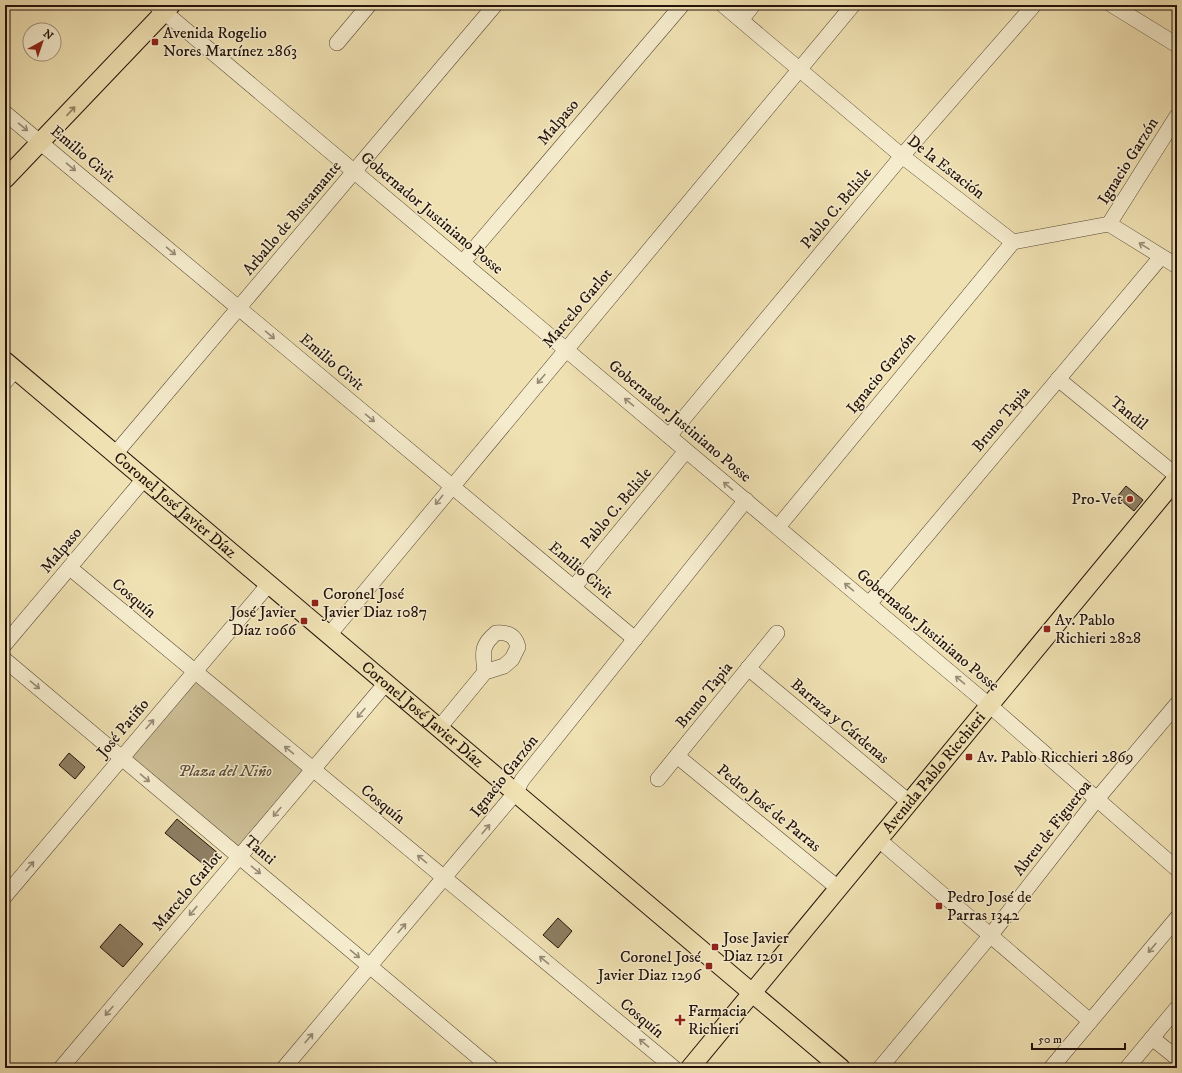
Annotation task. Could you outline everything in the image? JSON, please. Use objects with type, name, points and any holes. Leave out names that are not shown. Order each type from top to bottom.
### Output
[{"type":"main road","points":[[5,179],[41,142],[163,7]]},
{"type":"main road","name":"Coronel José Javier Díaz","points":[[8,371],[115,454],[841,1068]]},
{"type":"main road","name":"Avenida Pablo Ricchieri","points":[[690,1068],[756,996],[886,846],[993,708],[1177,477]]},
{"type":"main road","name":"Avenida Pablo Ricchieri","points":[[703,1068],[838,888],[909,802],[993,708],[1177,491]]},
{"type":"street","points":[[337,43],[369,5]]},
{"type":"street","name":"Arballo de Bustamante","points":[[115,454],[495,5]]},
{"type":"street","name":"Malpaso","points":[[462,262],[682,5]]},
{"type":"street","name":"De la Estación","points":[[723,5],[902,156],[1012,242]]},
{"type":"street","points":[[741,20],[753,5]]},
{"type":"street","name":"Marcelo Garlot","points":[[329,634],[854,5]]},
{"type":"street","name":"Pablo C. Belisle","points":[[669,436],[902,156],[1034,5]]},
{"type":"street","points":[[1112,5],[1177,45]]},
{"type":"street","name":"Gobernador Justiniano Posse","points":[[163,7],[355,172],[993,708],[1177,870]]},
{"type":"street","name":"Emilio Civit","points":[[5,113],[635,639]]},
{"type":"street","name":"Ignacio Garzón","points":[[1109,224],[1177,116]]},
{"type":"street","points":[[1012,242],[1109,224],[1177,266]]},
{"type":"street","name":"Ignacio Garzón","points":[[778,528],[1012,242]]},
{"type":"street","name":"Bruno Tapia","points":[[869,604],[1161,257]]},
{"type":"street","name":"Tandil","points":[[1058,379],[1177,477]]},
{"type":"street","name":"Pablo C. Belisle","points":[[574,587],[686,451]]},
{"type":"street","name":"Malpaso","points":[[5,644],[144,479]]},
{"type":"street","name":"Ignacio Garzón","points":[[284,1068],[516,792],[522,780],[746,500]]},
{"type":"street","name":"Cosquín","points":[[70,568],[674,1068]]},
{"type":"street","name":"José Patiño","points":[[5,896],[268,584]]},
{"type":"street","name":"Bruno Tapia","points":[[658,779],[777,633]]},
{"type":"street","name":"Tanti","points":[[5,660],[491,1068]]},
{"type":"street","name":"Barraza y Cárdenas","points":[[748,668],[909,802]]},
{"type":"street","points":[[439,728],[485,672]]},
{"type":"street","name":"Marcelo Garlot","points":[[61,1068],[386,683]]},
{"type":"street","name":"Abreu de Figueroa","points":[[880,1068],[990,936],[1096,800],[1177,704]]},
{"type":"street","name":"Pedro José de Parras","points":[[677,756],[838,888]]},
{"type":"street","points":[[886,846],[1090,1021]]},
{"type":"street","points":[[1051,1068],[1177,918]]},
{"type":"street","points":[[1127,1068],[1177,1008]]},
{"type":"street","points":[[1152,1038],[1177,1058]]},
{"type":"green space","name":"Plaza del Niño","points":[[194,672],[313,769],[239,857],[121,758]]},
{"type":"building","name":"Pro-Vet","points":[[1126,486],[1143,500],[1134,511],[1117,497]]},
{"type":"building","points":[[69,753],[85,767],[75,779],[59,765]]},
{"type":"building","points":[[177,819],[219,854],[208,868],[165,833]]},
{"type":"building","points":[[558,918],[572,931],[558,948],[543,935]]},
{"type":"building","points":[[120,924],[143,944],[123,967],[100,947]]},
{"type":"place","name":"Avenida Rogelio Nores Martínez 2863","points":[[155,42]]},
{"type":"place","name":"Pro-Vet","points":[[1130,499]]},
{"type":"place","name":"Coronel José Javier Diaz 1087","points":[[315,603]]},
{"type":"place","name":"José Javier Díaz 1066","points":[[304,621]]},
{"type":"place","name":"Av. Pablo Richieri 2828","points":[[1047,629]]},
{"type":"place","name":"Av. Pablo Ricchieri 2869","points":[[969,757]]},
{"type":"place","name":"Pedro José de Parras 1342","points":[[939,906]]},
{"type":"place","name":"Jose Javier Diaz 1291","points":[[715,947]]},
{"type":"place","name":"Coronel José Javier Diaz 1296","points":[[709,966]]},
{"type":"place","name":"Farmacia Richieri","points":[[680,1020]]}]
